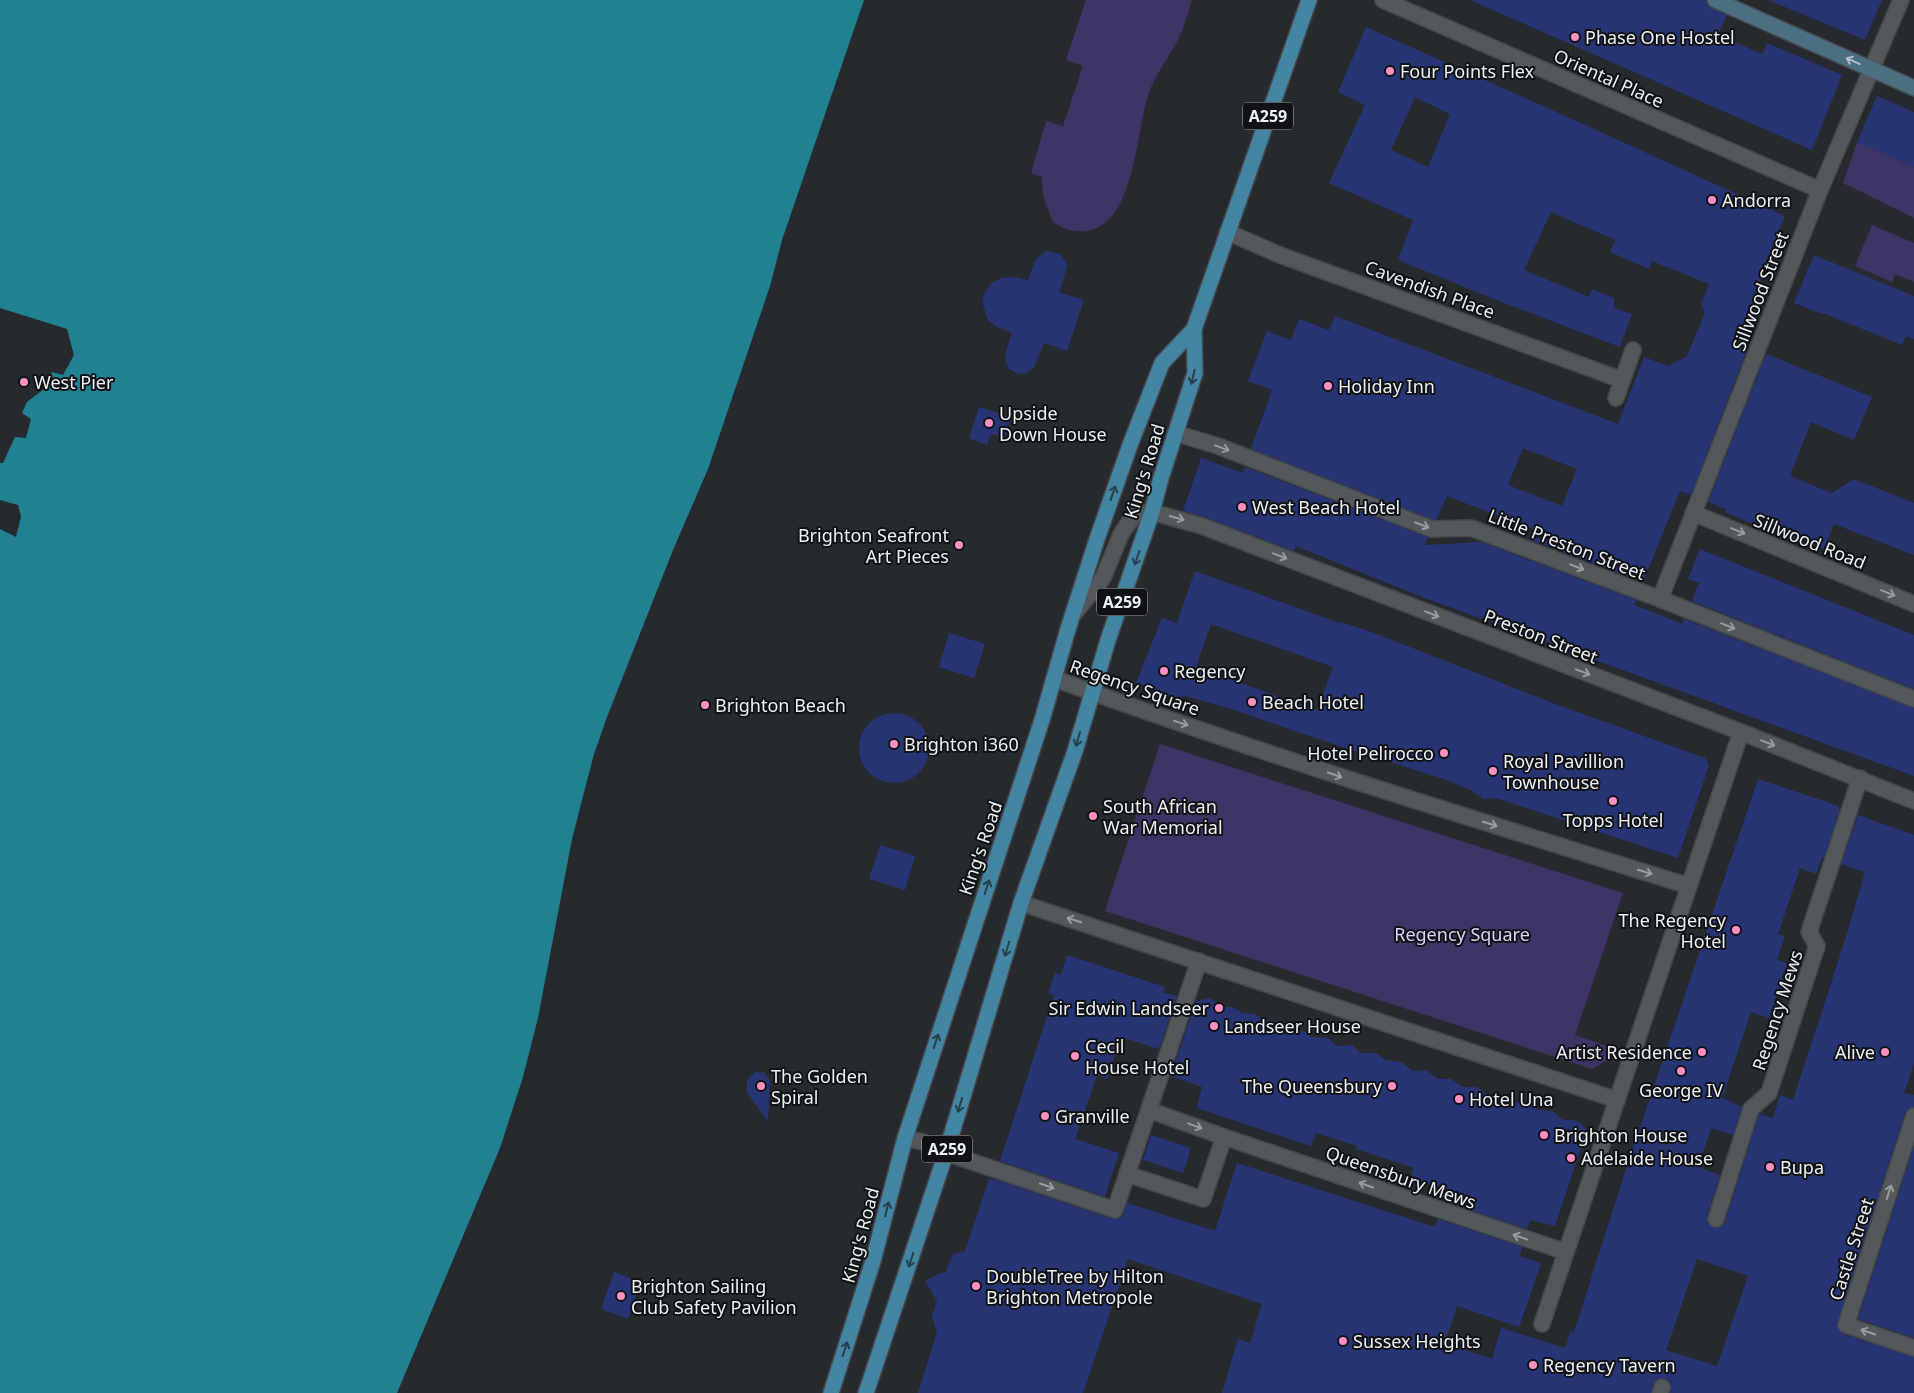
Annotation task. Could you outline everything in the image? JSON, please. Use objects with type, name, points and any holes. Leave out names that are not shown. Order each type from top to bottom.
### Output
[{"type":"main road","name":"King's Road","points":[[866,1393],[946,1153],[1020,902],[1074,751],[1195,373],[1194,329],[1226,232],[1309,0]]},
{"type":"main road","points":[[1715,0],[1914,88]]},
{"type":"main road","name":"King's Road","points":[[831,1393],[874,1261],[905,1138],[1055,679],[1072,616],[1130,445],[1162,363],[1194,329]]},
{"type":"street","name":"Oriental Place","points":[[1383,0],[1820,190]]},
{"type":"street","name":"Sillwood Street","points":[[1660,598],[1820,190],[1901,0]]},
{"type":"street","name":"Cavendish Place","points":[[1226,232],[1280,255],[1622,380]]},
{"type":"street","points":[[1616,398],[1633,350]]},
{"type":"street","name":"Little Preston Street","points":[[1175,433],[1218,446],[1432,529],[1471,528],[1660,598],[1914,699]]},
{"type":"street","points":[[1072,616],[1103,578],[1121,534],[1134,515],[1152,512]]},
{"type":"street","name":"Preston Street","points":[[1152,512],[1202,526],[1860,778],[1914,801]]},
{"type":"street","name":"Sillwood Road","points":[[1693,513],[1914,604]]},
{"type":"street","name":"Regency Square","points":[[1055,679],[1135,708],[1384,791],[1689,886]]},
{"type":"street","points":[[1542,1324],[1740,732]]},
{"type":"street","name":"Regency Mews","points":[[1716,1219],[1751,1109],[1769,1093],[1817,946],[1809,932],[1860,778]]},
{"type":"street","points":[[1020,902],[1617,1100]]},
{"type":"street","points":[[905,1138],[923,1142],[946,1153],[1116,1210],[1199,961]]},
{"type":"street","name":"Queensbury Mews","points":[[1149,1110],[1566,1252]]},
{"type":"street","name":"Castle Street","points":[[1914,1116],[1846,1325],[1914,1348]]},
{"type":"street","points":[[1127,1174],[1203,1199],[1224,1137]]},
{"type":"green space","points":[[1086,0],[1192,0],[1180,36],[1150,90],[1131,172],[1124,194],[1115,212],[1102,225],[1085,231],[1076,231],[1053,222],[1043,196],[1042,177],[1031,173],[1046,121],[1063,126],[1083,66],[1066,60]]},
{"type":"green space","points":[[1857,142],[1914,167],[1914,218],[1843,183]]},
{"type":"green space","points":[[1872,225],[1914,243],[1914,282],[1895,274],[1892,282],[1855,266]]},
{"type":"green space","name":"Regency Square","points":[[1160,744],[1623,893],[1575,1035],[1612,1048],[1609,1059],[1592,1069],[1105,911]]},
{"type":"water","points":[[0,0],[864,0],[782,240],[770,286],[708,469],[673,550],[594,754],[572,839],[538,1018],[523,1077],[500,1148],[397,1393],[0,1393]]},
{"type":"pier","name":"West Pier","points":[[0,308],[67,329],[74,355],[63,375],[52,372],[44,389],[27,402],[22,413],[31,419],[26,438],[15,437],[3,463],[0,463]]},
{"type":"pier","points":[[0,500],[18,505],[21,517],[16,537],[0,529]]},
{"type":"building","points":[[1470,0],[1706,0],[1707,5],[1711,8],[1727,15],[1718,35],[1762,54],[1767,43],[1842,75],[1812,150]]},
{"type":"building","points":[[1768,0],[1882,0],[1865,40]]},
{"type":"building","points":[[1366,27],[1785,216],[1736,342],[1748,347],[1691,495],[1680,491],[1643,582],[1528,539],[1556,538],[1447,496],[1436,520],[1434,520],[1251,449],[1272,390],[1248,381],[1267,331],[1291,340],[1299,319],[1329,330],[1335,316],[1618,424],[1644,357],[1668,366],[1687,356],[1705,313],[1701,304],[1709,284],[1652,261],[1649,269],[1610,252],[1615,240],[1551,212],[1524,270],[1589,297],[1592,289],[1614,298],[1614,308],[1632,314],[1620,347],[1398,260],[1413,220],[1329,183],[1365,105],[1338,92]],"holes":[[[1415,97],[1450,114],[1428,167],[1391,150]],[[1523,448],[1577,469],[1562,506],[1508,485]]]},
{"type":"building","points":[[1877,96],[1914,112],[1914,167],[1857,142]]},
{"type":"building","points":[[1046,251],[1060,254],[1067,263],[1059,292],[1084,300],[1067,351],[1044,343],[1034,367],[1027,373],[1018,374],[1009,369],[1005,360],[1012,333],[995,326],[988,320],[983,299],[985,292],[992,283],[1002,278],[1013,277],[1028,280],[1036,259]]},
{"type":"building","points":[[1814,255],[1914,296],[1914,339],[1906,336],[1902,345],[1794,303]]},
{"type":"building","points":[[1766,354],[1872,397],[1854,440],[1811,422],[1790,476],[1832,493],[1854,479],[1914,503],[1914,555],[1834,524],[1824,549],[1783,532],[1781,535],[1748,522],[1725,512],[1726,509],[1708,502]]},
{"type":"building","name":"Upside Down House","points":[[979,407],[1011,417],[1004,438],[991,434],[987,445],[969,438]]},
{"type":"building","points":[[1201,458],[1243,473],[1245,467],[1428,537],[1424,545],[1481,542],[1636,600],[1634,605],[1682,624],[1684,619],[1914,708],[1914,776],[1425,598],[1296,546],[1294,551],[1205,517],[1183,511]]},
{"type":"building","points":[[1700,549],[1914,635],[1914,689],[1692,601],[1699,583],[1688,579]]},
{"type":"building","points":[[1195,571],[1339,623],[1369,631],[1558,705],[1705,758],[1709,765],[1678,858],[1496,798],[1483,799],[1473,791],[1447,780],[1228,708],[1186,696],[1173,698],[1165,693],[1136,683],[1162,618],[1177,623]],"holes":[[[1211,624],[1333,667],[1317,710],[1196,667]]]},
{"type":"building","points":[[949,633],[985,644],[974,678],[939,667]]},
{"type":"building","name":"Brighton i360","points":[[894,713],[907,716],[919,723],[926,735],[929,748],[926,761],[919,773],[907,780],[894,783],[881,780],[869,773],[862,761],[859,748],[862,735],[869,723],[881,716]]},
{"type":"building","points":[[1758,779],[1839,806],[1838,808],[1840,809],[1824,858],[1822,857],[1816,874],[1800,868],[1778,934],[1785,936],[1777,960],[1787,963],[1769,1018],[1751,1012],[1722,1098],[1742,1107],[1733,1135],[1711,1128],[1698,1167],[1720,1175],[1707,1216],[1707,1221],[1714,1228],[1722,1226],[1725,1222],[1759,1114],[1773,1118],[1780,1095],[1793,1100],[1865,872],[1841,864],[1858,815],[1914,835],[1914,1063],[1904,1093],[1914,1095],[1914,1107],[1908,1109],[1905,1113],[1837,1326],[1843,1334],[1914,1357],[1914,1393],[1670,1393],[1671,1386],[1669,1381],[1661,1378],[1653,1384],[1651,1393],[1222,1393],[1238,1339],[1250,1343],[1262,1304],[1128,1259],[1083,1393],[918,1393],[937,1332],[932,1317],[937,1301],[925,1281],[946,1272],[953,1254],[965,1251],[989,1179],[994,1179],[1112,1219],[1122,1217],[1127,1203],[1215,1231],[1237,1163],[1435,1227],[1438,1219],[1522,1247],[1520,1256],[1541,1263],[1519,1327],[1457,1306],[1445,1343],[1492,1359],[1501,1328],[1565,1348],[1571,1331],[1574,1332],[1627,1166]],"holes":[[[1697,1259],[1748,1276],[1717,1366],[1666,1350]]]},
{"type":"building","points":[[880,845],[915,856],[905,890],[869,879]]},
{"type":"building","points":[[1067,955],[1165,987],[1163,993],[1177,996],[1159,1049],[1121,1037],[1107,1079],[1097,1075],[1075,1139],[1119,1153],[1105,1196],[1109,1198],[1000,1161],[1054,995],[1048,993],[1055,973],[1061,975]]},
{"type":"building","points":[[1211,999],[1221,1007],[1233,1007],[1242,1013],[1254,1014],[1267,1021],[1281,1022],[1290,1030],[1304,1031],[1311,1037],[1328,1038],[1337,1046],[1352,1045],[1361,1053],[1376,1053],[1385,1060],[1401,1062],[1413,1071],[1426,1070],[1438,1079],[1451,1079],[1463,1087],[1477,1087],[1488,1095],[1501,1095],[1513,1102],[1527,1103],[1539,1110],[1552,1111],[1563,1120],[1574,1120],[1580,1123],[1587,1130],[1555,1226],[1530,1220],[1527,1229],[1444,1201],[1448,1190],[1410,1178],[1414,1168],[1356,1149],[1357,1146],[1316,1133],[1311,1146],[1197,1108],[1202,1087],[1171,1076],[1196,1000]]},
{"type":"building","points":[[756,1071],[764,1072],[770,1081],[768,1122],[747,1092],[747,1080]]},
{"type":"building","points":[[1151,1135],[1191,1148],[1183,1173],[1143,1160]]},
{"type":"building","points":[[1914,1146],[1914,1338],[1858,1319]]},
{"type":"building","name":"Brighton Sailing Club Safety Pavilion","points":[[614,1272],[641,1282],[628,1319],[601,1309]]},
{"type":"place","name":"Phase One Hostel","points":[[1575,37]]},
{"type":"place","name":"Four Points Flex","points":[[1390,71]]},
{"type":"place","name":"Andorra","points":[[1712,200]]},
{"type":"place","name":"West Pier","points":[[24,382]]},
{"type":"place","name":"Holiday Inn","points":[[1328,386]]},
{"type":"place","name":"Upside Down House","points":[[989,423]]},
{"type":"place","name":"West Beach Hotel","points":[[1242,507]]},
{"type":"place","name":"Brighton Seafront Art Pieces","points":[[959,545]]},
{"type":"place","name":"Regency","points":[[1164,671]]},
{"type":"place","name":"Beach Hotel","points":[[1252,702]]},
{"type":"place","name":"Brighton Beach","points":[[705,705]]},
{"type":"place","name":"Brighton i360","points":[[894,744]]},
{"type":"place","name":"Hotel Pelirocco","points":[[1444,753]]},
{"type":"place","name":"Royal Pavillion Townhouse","points":[[1493,771]]},
{"type":"place","name":"Topps Hotel","points":[[1613,801]]},
{"type":"place","name":"South African War Memorial","points":[[1093,816]]},
{"type":"place","name":"The Regency Hotel","points":[[1736,930]]},
{"type":"place","name":"Sir Edwin Landseer","points":[[1219,1008]]},
{"type":"place","name":"Landseer House","points":[[1214,1026]]},
{"type":"place","name":"Artist Residence","points":[[1702,1052]]},
{"type":"place","name":"Alive","points":[[1885,1052]]},
{"type":"place","name":"Cecil House Hotel","points":[[1075,1056]]},
{"type":"place","name":"George IV","points":[[1681,1071]]},
{"type":"place","name":"The Golden Spiral","points":[[761,1086]]},
{"type":"place","name":"The Queensbury","points":[[1392,1086]]},
{"type":"place","name":"Hotel Una","points":[[1459,1099]]},
{"type":"place","name":"Granville","points":[[1045,1116]]},
{"type":"place","name":"Brighton House","points":[[1544,1135]]},
{"type":"place","name":"Adelaide House","points":[[1571,1158]]},
{"type":"place","name":"Bupa","points":[[1770,1167]]},
{"type":"place","name":"DoubleTree by Hilton Brighton Metropole","points":[[976,1286]]},
{"type":"place","name":"Brighton Sailing Club Safety Pavilion","points":[[621,1296]]},
{"type":"place","name":"Sussex Heights","points":[[1343,1341]]},
{"type":"place","name":"Regency Tavern","points":[[1533,1365]]}]
